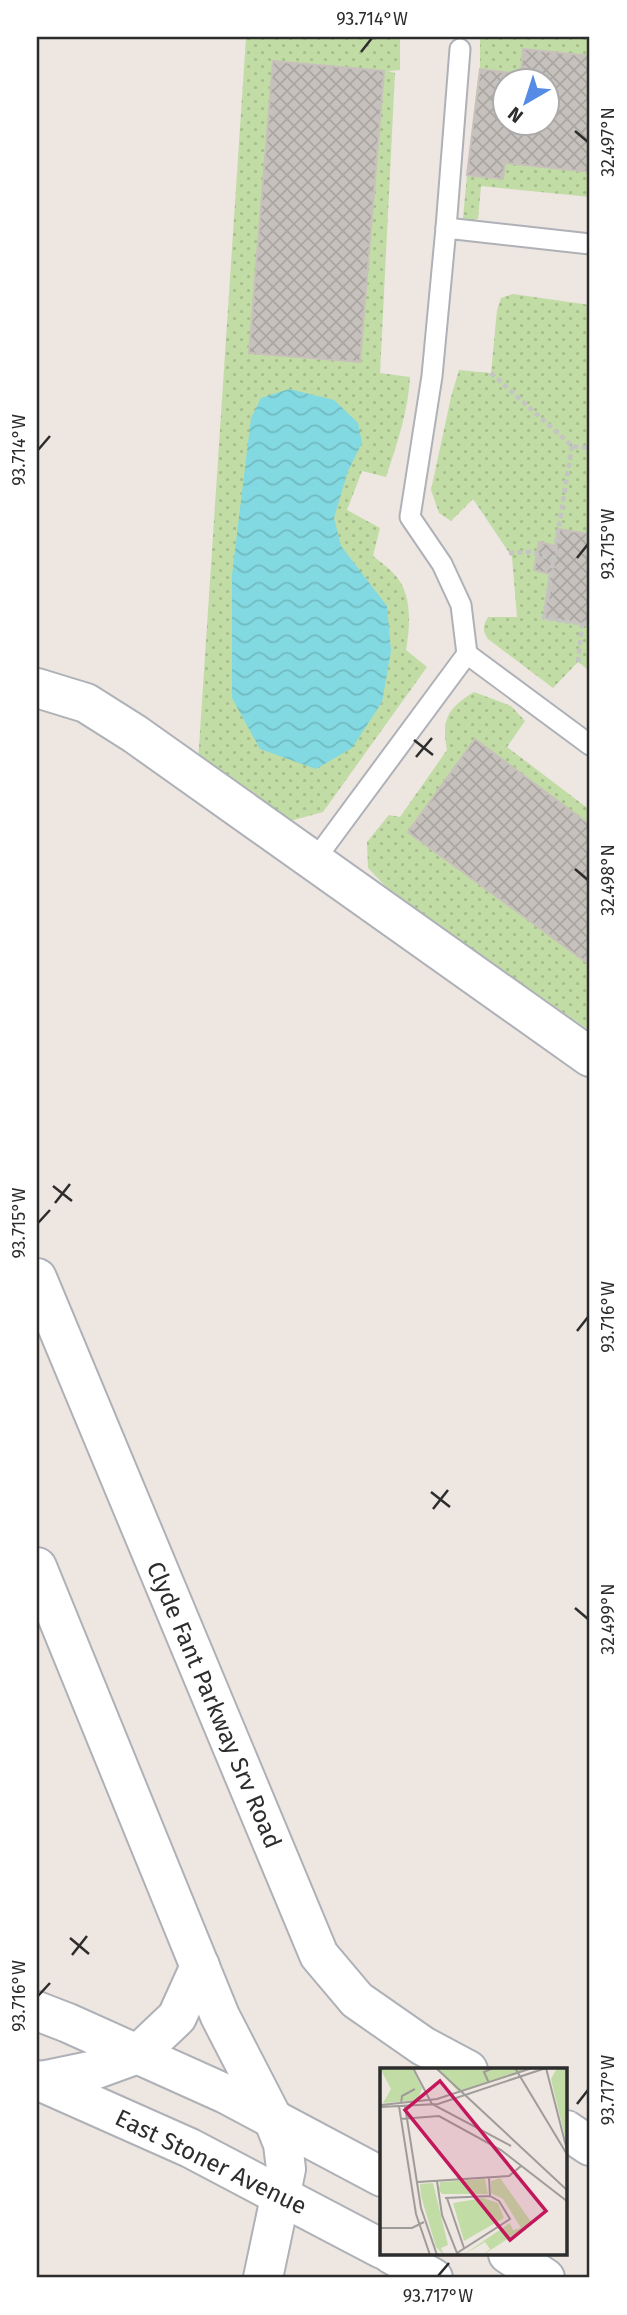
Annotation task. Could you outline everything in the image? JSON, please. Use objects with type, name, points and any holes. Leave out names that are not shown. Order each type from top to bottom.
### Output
[{"type":"street","points":[[37,688],[86,703],[135,733],[590,1058]]},
{"type":"street","name":"Clyde Fant Parkway Srv Road","points":[[37,1279],[319,1955],[357,2000],[423,2046],[464,2068]]},
{"type":"street","points":[[37,1567],[220,2016],[283,2144],[286,2169],[263,2278]]},
{"type":"street","points":[[39,2080],[94,2070],[138,2054],[177,2017],[200,1966]]},
{"type":"street","points":[[37,2011],[68,2022],[226,2094],[380,2176]]},
{"type":"street","name":"East Stoner Avenue","points":[[39,2080],[190,2148],[380,2248]]},
{"type":"street","points":[[568,2131],[590,2146]]},
{"type":"street","points":[[394,2256],[433,2278]]},
{"type":"street","points":[[511,2256],[545,2278]]},
{"type":"lane","points":[[314,861],[467,654],[461,604],[442,564],[410,517],[433,364],[460,49]]},
{"type":"lane","points":[[446,228],[590,244]]},
{"type":"lane","points":[[467,654],[590,745]]},
{"type":"path","points":[[491,373],[572,446],[590,448]]},
{"type":"path","points":[[572,446],[544,618],[590,625]]},
{"type":"path","points":[[509,553],[530,552],[554,559]]},
{"type":"path","points":[[578,662],[582,624]]},
{"type":"green space","points":[[246,37],[400,37],[400,70],[388,71],[395,73],[380,373],[410,377],[409,390],[386,477],[362,471],[347,510],[380,528],[373,556],[400,582],[409,610],[406,650],[427,667],[323,812],[290,821],[198,762]],"holes":[[[273,61],[384,71],[360,362],[249,353]]]},
{"type":"green space","points":[[480,37],[590,37],[590,56],[524,49],[522,66],[490,66],[490,70],[480,69]]},
{"type":"green space","points":[[508,136],[511,136],[516,164],[590,172],[590,197],[481,186],[478,219],[471,221],[463,218],[467,175],[503,179]]},
{"type":"green space","points":[[513,294],[590,305],[590,671],[578,662],[553,688],[488,639],[484,630],[488,617],[517,617],[512,557],[473,499],[451,521],[439,513],[431,490],[459,370],[491,373],[497,310],[501,298]]},
{"type":"green space","points":[[474,692],[511,706],[525,721],[507,747],[590,810],[590,825],[475,740],[409,832],[590,965],[590,1031],[392,893],[368,868],[367,842],[389,815],[400,817],[447,750],[445,730],[448,715],[458,703]]},
{"type":"water","points":[[289,389],[334,400],[358,423],[362,443],[348,471],[334,518],[341,546],[387,606],[391,651],[382,702],[352,748],[316,769],[260,749],[232,698],[232,575],[251,418],[261,398]]},
{"type":"building","points":[[523,49],[590,56],[590,172],[505,163],[503,179],[467,175],[480,69],[490,70],[490,136],[560,136],[560,66],[522,66]]},
{"type":"building","points":[[273,61],[384,71],[360,362],[249,353]]},
{"type":"building","points":[[558,529],[590,534],[590,625],[544,618],[550,574],[534,570],[539,542],[556,546]]},
{"type":"building","points":[[475,739],[590,825],[590,965],[408,832]]}]
